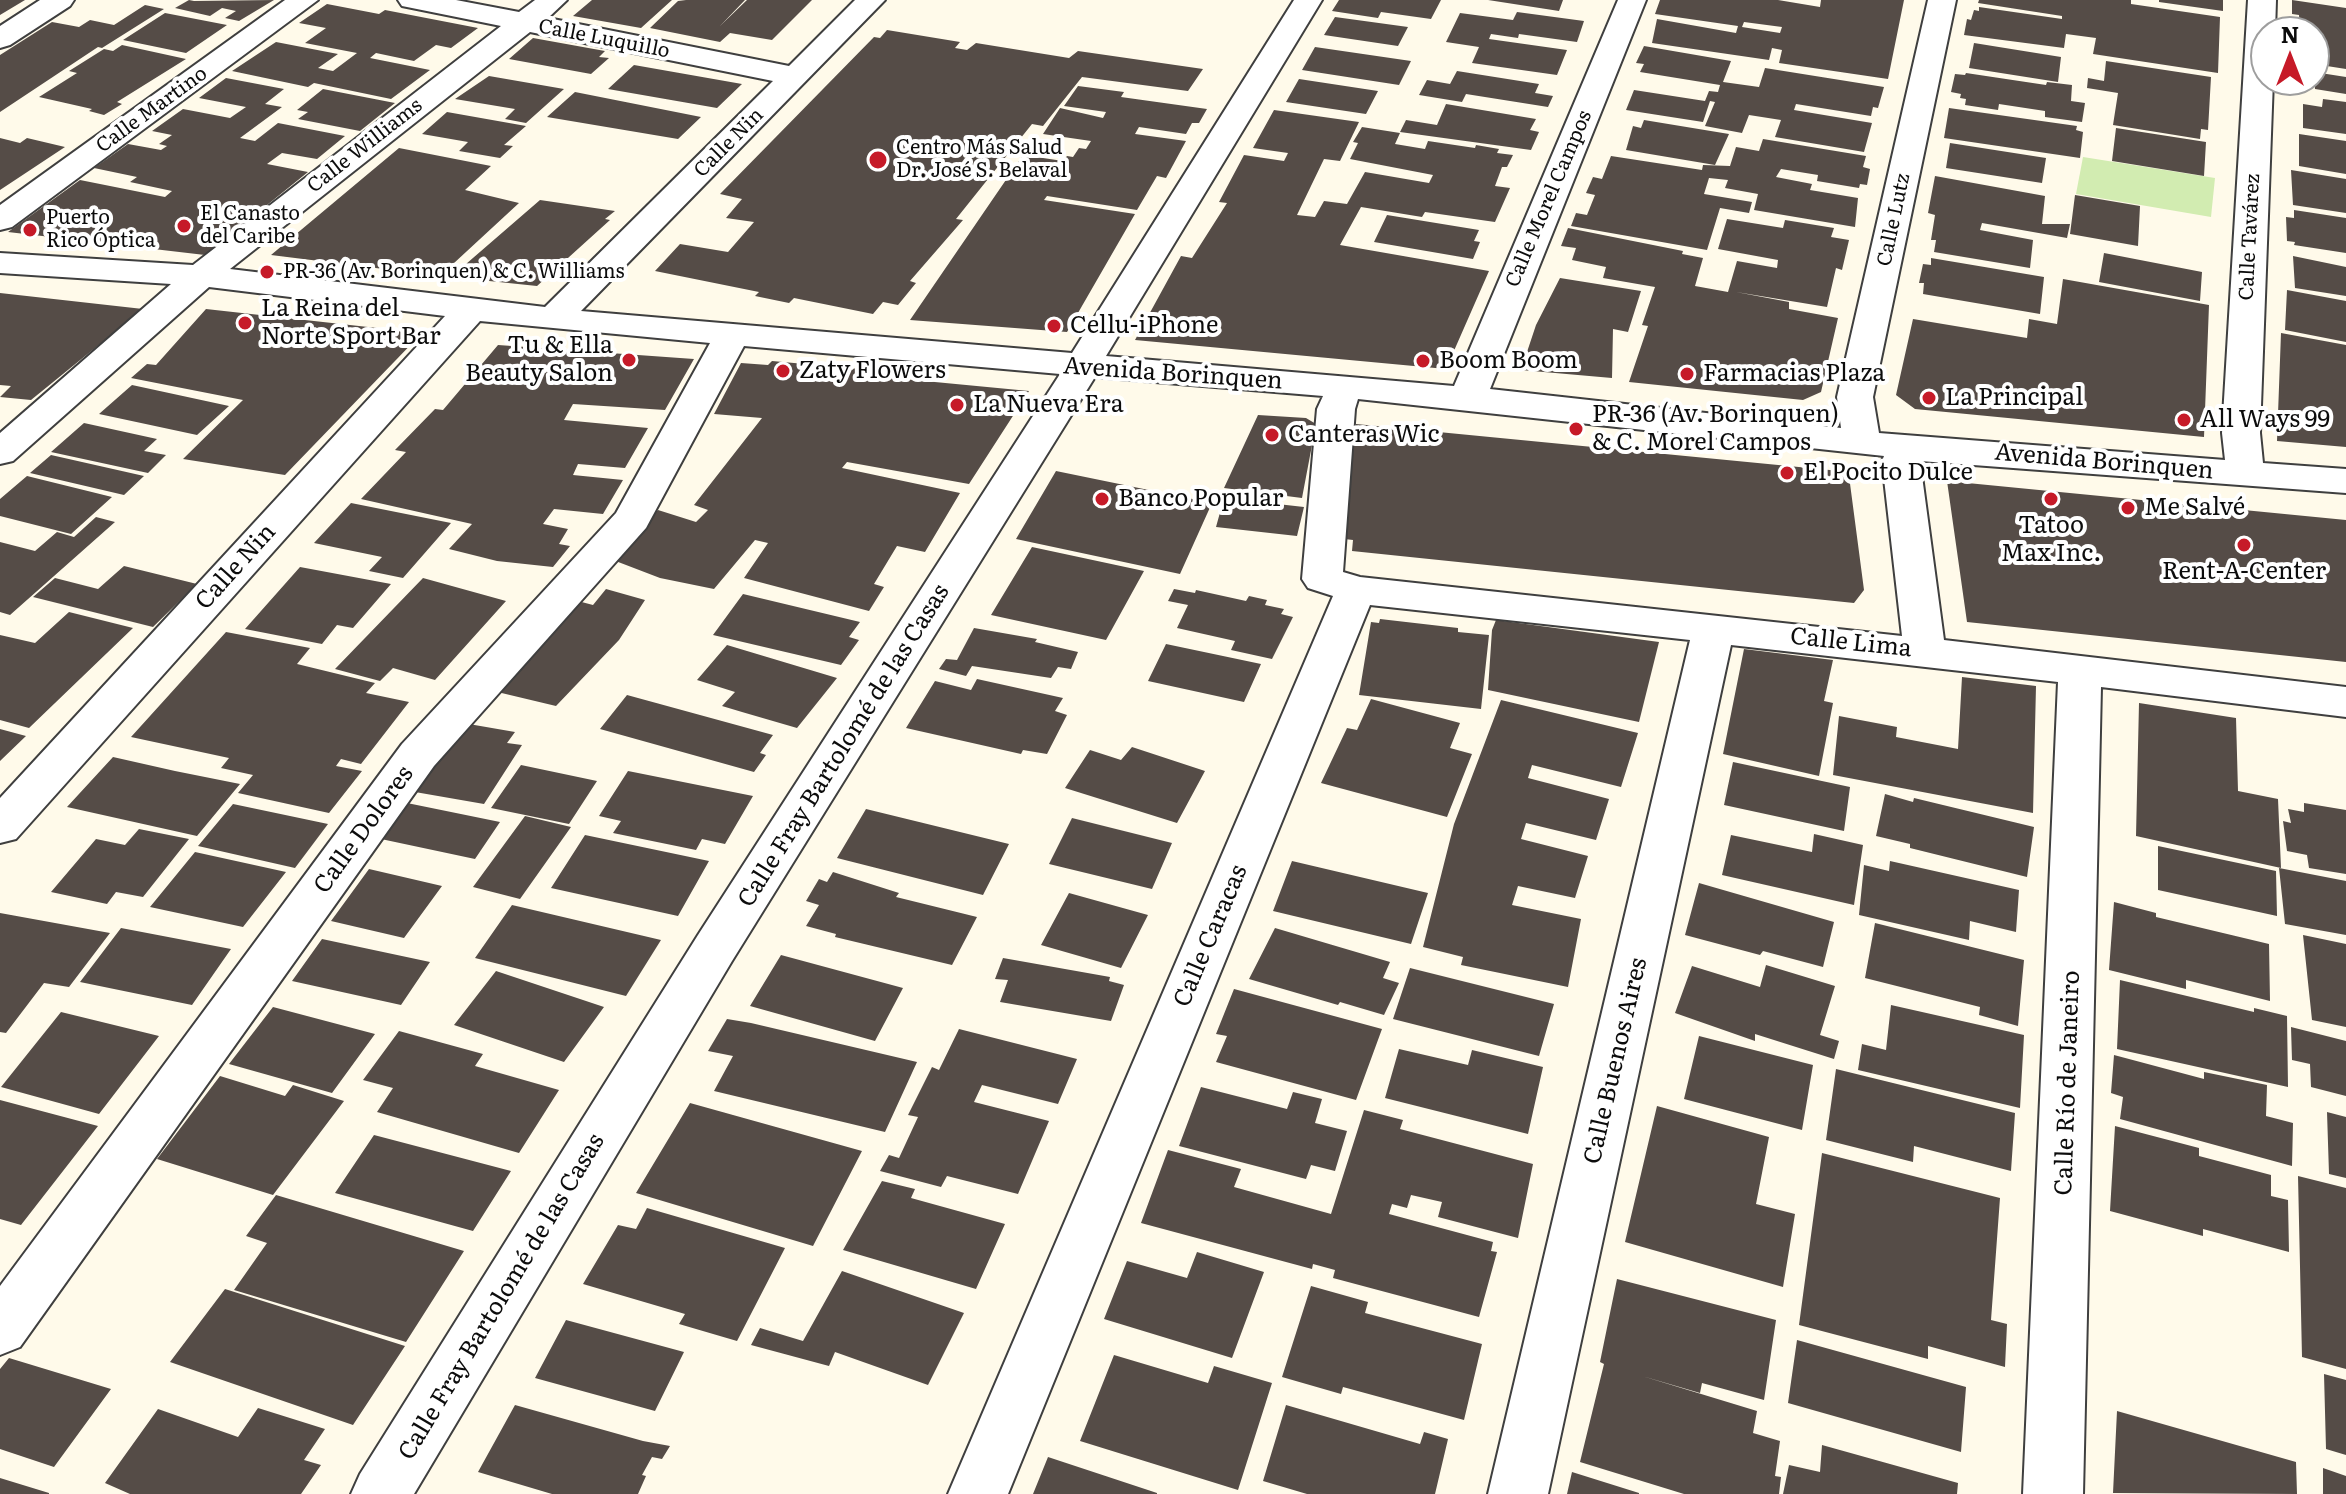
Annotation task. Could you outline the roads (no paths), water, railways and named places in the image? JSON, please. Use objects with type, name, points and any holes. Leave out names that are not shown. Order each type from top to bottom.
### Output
[{"type":"street","points":[[0,39],[60,0]]},
{"type":"street","name":"Calle Martino","points":[[0,220],[304,0]]},
{"type":"street","name":"Calle Luquillo","points":[[412,0],[796,76]]},
{"type":"street","name":"Calle Williams","points":[[0,453],[230,251],[553,0]]},
{"type":"street","name":"Calle Nin","points":[[553,319],[871,0]]},
{"type":"street","name":"Calle Fray Bartolomé de las Casas","points":[[381,1494],[715,948],[1071,388],[1081,367],[1308,0]]},
{"type":"street","name":"Calle Morel Campos","points":[[1469,398],[1478,368],[1632,0]]},
{"type":"street","name":"Calle Lutz","points":[[1861,440],[1855,397],[1942,0]]},
{"type":"street","name":"Calle Tavárez","points":[[2245,474],[2241,433],[2262,0]]},
{"type":"street","name":"Avenida Borinquen","points":[[0,263],[202,276],[553,319],[731,337],[1469,398],[1907,447],[2346,481]]},
{"type":"street","name":"Calle Nin","points":[[0,827],[472,308]]},
{"type":"street","name":"Calle Dolores","points":[[0,1330],[418,755],[632,519],[731,337]]},
{"type":"street","points":[[1345,387],[1336,409],[1322,579],[1356,590]]},
{"type":"street","points":[[1907,447],[1901,461],[1925,652]]},
{"type":"street","name":"Calle Lima","points":[[1356,590],[1714,628],[2346,702]]},
{"type":"street","name":"Calle Caracas","points":[[978,1494],[1356,590]]},
{"type":"street","name":"Calle Buenos Aires","points":[[1518,1494],[1714,628]]},
{"type":"street","name":"Calle Río de Janeiro","points":[[2053,1494],[2080,671]]},
{"type":"place","name":"Centro Más Salud Dr. José S. Belaval","points":[[878,160]]},
{"type":"place","name":"El Canasto del Caribe","points":[[184,226]]},
{"type":"place","name":"Puerto Rico Óptica","points":[[30,230]]},
{"type":"place","name":"PR-36 (Av. Borinquen) & C. Williams","points":[[267,272]]},
{"type":"place","name":"La Reina del Norte Sport Bar","points":[[245,323]]},
{"type":"place","name":"Cellu-iPhone","points":[[1054,326]]},
{"type":"place","name":"Tu & Ella Beauty Salon","points":[[629,360]]},
{"type":"place","name":"Boom Boom","points":[[1423,361]]},
{"type":"place","name":"Zaty Flowers","points":[[783,371]]},
{"type":"place","name":"Farmacias Plaza","points":[[1687,374]]},
{"type":"place","name":"La Principal","points":[[1929,398]]},
{"type":"place","name":"La Nueva Era","points":[[957,405]]},
{"type":"place","name":"All Ways 99","points":[[2184,420]]},
{"type":"place","name":"PR-36 (Av. Borinquen) & C. Morel Campos","points":[[1576,429]]},
{"type":"place","name":"Canteras Wic","points":[[1272,435]]},
{"type":"place","name":"El Pocito Dulce","points":[[1787,473]]},
{"type":"place","name":"Banco Popular","points":[[1102,499]]},
{"type":"place","name":"Tatoo Max Inc.","points":[[2051,499]]},
{"type":"place","name":"Me Salvé","points":[[2128,508]]},
{"type":"place","name":"Rent-A-Center","points":[[2244,545]]}]
